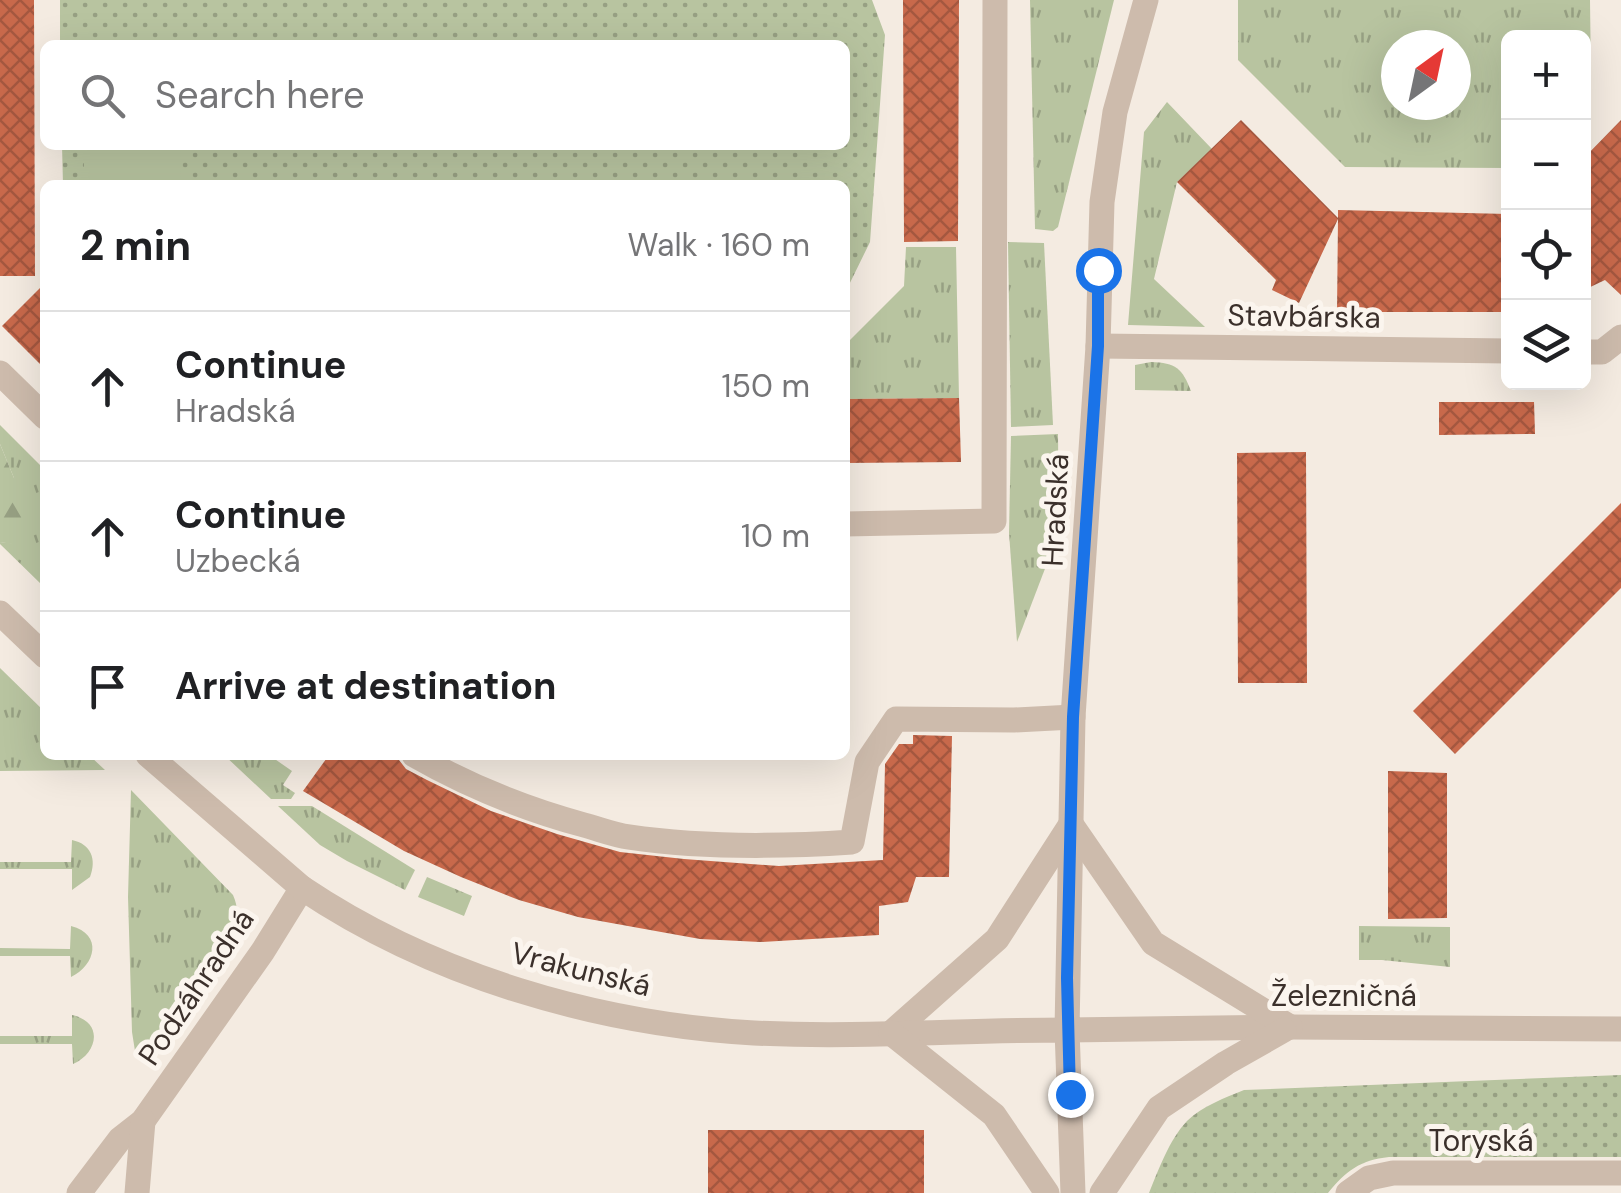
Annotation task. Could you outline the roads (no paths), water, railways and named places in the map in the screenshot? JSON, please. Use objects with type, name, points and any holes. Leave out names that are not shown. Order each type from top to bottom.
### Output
[{"type":"street","points":[[850,524],[994,520],[995,0]]},
{"type":"street","name":"Hradská","points":[[1073,1193],[1068,1030],[1073,717],[1098,346],[1102,202],[1119,98],[1146,0]]},
{"type":"street","points":[[1591,352],[1602,352],[1621,336]]},
{"type":"street","name":"Stavbárska","points":[[1098,346],[1501,351]]},
{"type":"street","points":[[0,373],[40,411]]},
{"type":"street","points":[[0,614],[40,651]]},
{"type":"street","points":[[423,760],[469,784],[546,815],[626,836],[701,845],[785,847],[852,842],[868,762],[896,719],[1073,717]]},
{"type":"street","name":"Vrakunská","points":[[154,760],[302,888],[354,921],[443,964],[556,1000],[640,1020],[754,1032],[1068,1030]]},
{"type":"street","points":[[1047,1193],[994,1115],[891,1033],[998,939],[1071,824],[1154,943],[1290,1027],[1226,1063],[1159,1108],[1102,1193]]},
{"type":"street","name":"Podzáhradná","points":[[78,1193],[120,1139],[143,1121],[302,888]]},
{"type":"street","name":"Železničná","points":[[1068,1030],[1621,1030]]},
{"type":"street","points":[[137,1193],[143,1121]]},
{"type":"street","name":"Toryská","points":[[1348,1193],[1369,1178],[1392,1173],[1621,1173]]}]
